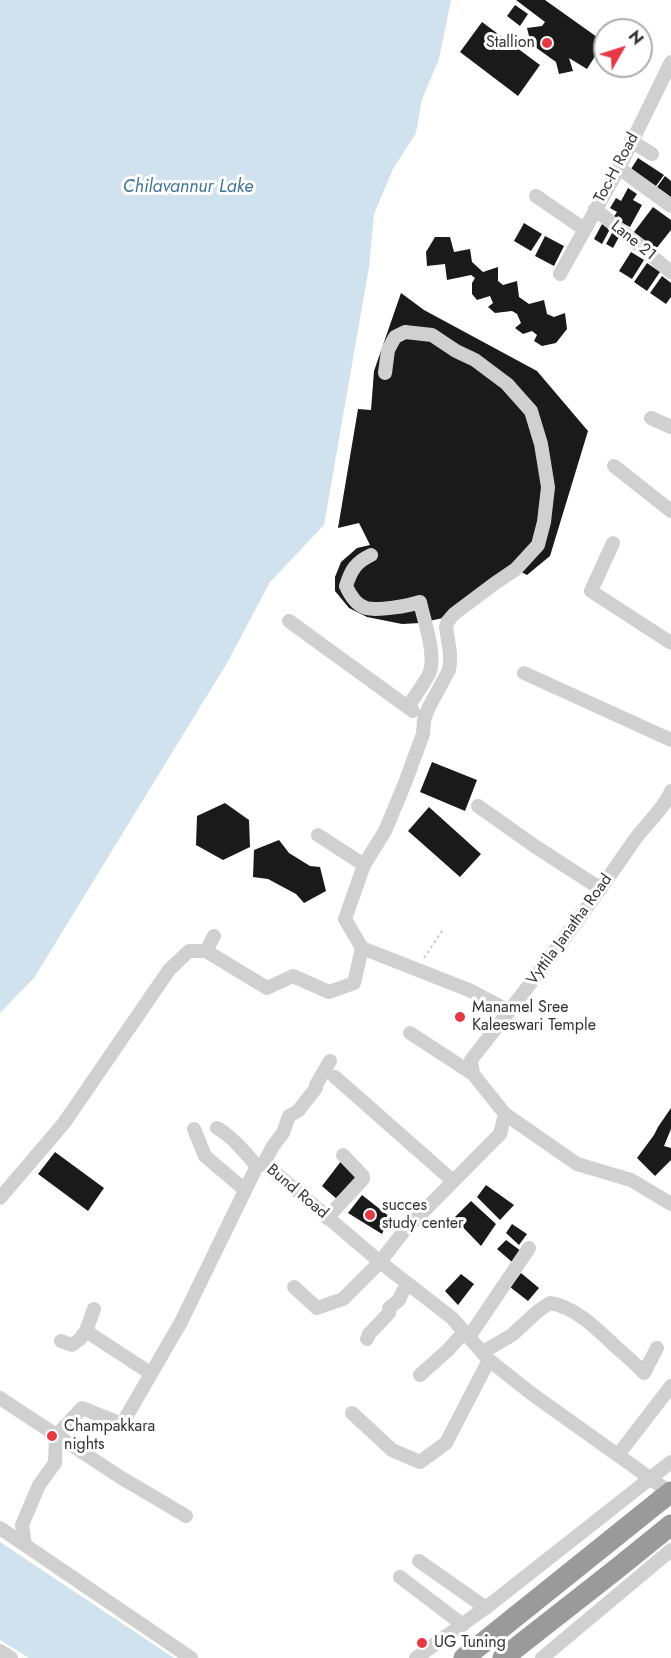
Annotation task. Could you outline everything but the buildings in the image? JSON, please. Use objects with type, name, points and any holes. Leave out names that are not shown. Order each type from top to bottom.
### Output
[{"type":"highway","points":[[464,1658],[668,1495]]},
{"type":"highway","points":[[502,1658],[671,1525]]},
{"type":"street","name":"Toc-H Road","points":[[560,274],[619,168],[671,62]]},
{"type":"street","points":[[659,84],[671,92]]},
{"type":"street","points":[[631,141],[652,154]]},
{"type":"street","points":[[619,168],[671,206]]},
{"type":"street","points":[[536,196],[584,229]]},
{"type":"street","name":"Lane 21","points":[[595,209],[671,272]]},
{"type":"street","points":[[385,374],[388,350],[395,337],[405,332],[432,335],[475,360],[507,384],[531,411],[541,444],[549,487],[538,544],[516,569],[454,614],[448,621],[446,627],[450,663],[445,678],[429,707],[424,720],[423,734],[385,831],[364,865],[345,919],[362,948],[469,990],[509,1011]]},
{"type":"street","points":[[651,418],[671,427]]},
{"type":"street","points":[[614,466],[671,511]]},
{"type":"street","points":[[613,543],[591,591],[671,643]]},
{"type":"street","points":[[371,555],[359,561],[350,572],[346,586],[351,597],[365,608],[408,606],[420,602],[430,645],[431,665],[408,707]]},
{"type":"street","points":[[289,621],[424,720]]},
{"type":"street","points":[[524,673],[671,740]]},
{"type":"street","name":"Vyttila Janatha Road","points":[[473,1074],[471,1060],[601,889],[642,829],[670,798]]},
{"type":"street","points":[[478,806],[601,889]]},
{"type":"street","points":[[318,835],[364,865]]},
{"type":"street","points":[[206,951],[214,936]]},
{"type":"street","points":[[0,1198],[64,1123],[169,970],[189,951],[206,951],[267,988],[293,975],[329,992],[354,983],[362,948]]},
{"type":"street","points":[[410,1033],[473,1074],[505,1114],[577,1164],[631,1180],[671,1204]]},
{"type":"street","points":[[218,1128],[260,1164],[283,1133],[289,1116],[298,1111],[316,1088],[330,1061]]},
{"type":"street","points":[[335,1077],[453,1182]]},
{"type":"street","points":[[294,1287],[317,1308],[343,1299],[380,1262],[404,1231],[500,1134],[505,1114]]},
{"type":"street","points":[[194,1129],[205,1156],[245,1190]]},
{"type":"street","points":[[327,1218],[363,1179],[363,1176],[343,1155]]},
{"type":"street","name":"Bund Road","points":[[56,1436],[82,1408],[122,1424],[181,1322],[260,1164],[452,1318],[486,1356],[532,1394],[618,1455],[668,1495]]},
{"type":"street","points":[[420,1375],[466,1335],[529,1248]]},
{"type":"street","points":[[367,1339],[389,1313],[389,1308],[399,1300],[408,1284]]},
{"type":"street","points":[[352,1413],[392,1450],[420,1462],[446,1443],[486,1356],[550,1303],[561,1305],[594,1326],[644,1373],[657,1348]]},
{"type":"street","points":[[62,1341],[72,1345],[80,1339],[86,1331],[94,1309]]},
{"type":"street","points":[[86,1331],[150,1373]]},
{"type":"street","points":[[618,1455],[671,1386]]},
{"type":"street","points":[[0,1398],[56,1436],[186,1516]]},
{"type":"street","points":[[25,1545],[22,1525],[39,1485],[55,1463],[56,1436]]},
{"type":"street","points":[[416,1658],[486,1608],[671,1462]]},
{"type":"street","points":[[0,1528],[190,1658]]},
{"type":"street","points":[[542,1658],[671,1550]]},
{"type":"street","points":[[419,1561],[486,1608]]},
{"type":"street","points":[[400,1577],[463,1625]]},
{"type":"street","points":[[0,1651],[11,1658]]},
{"type":"path","points":[[416,970],[444,928]]},
{"type":"water","name":"Chilavannur Lake","points":[[0,0],[451,0],[439,59],[422,99],[416,133],[393,169],[374,214],[369,267],[324,525],[270,582],[227,663],[34,978],[0,1013]]},
{"type":"water","points":[[0,1542],[174,1658],[29,1658],[0,1640]]},
{"type":"place","name":"Stallion","points":[[547,43]]},
{"type":"place","name":"Manamel Sree Kaleeswari Temple","points":[[460,1017]]},
{"type":"place","name":"succes study center","points":[[370,1215]]},
{"type":"place","name":"Champakkara nights","points":[[52,1436]]},
{"type":"place","name":"UG Tuning","points":[[422,1643]]}]
